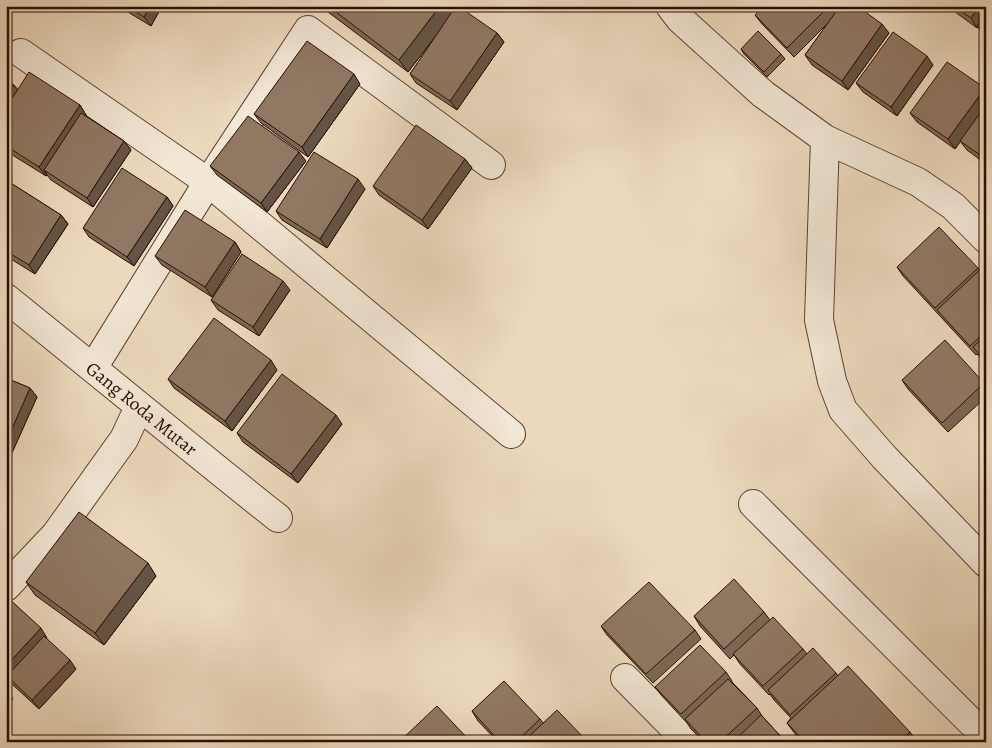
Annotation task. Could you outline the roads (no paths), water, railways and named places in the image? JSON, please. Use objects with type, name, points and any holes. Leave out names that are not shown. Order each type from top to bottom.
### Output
[{"type":"street","points":[[670,6],[680,18],[763,94],[825,139],[918,182],[953,206],[986,239]]},
{"type":"street","points":[[93,368],[208,182],[308,30],[491,165]]},
{"type":"street","points":[[21,53],[208,182],[511,434]]},
{"type":"street","points":[[825,139],[819,320],[832,381],[843,410],[884,457],[986,563]]},
{"type":"street","name":"Gang Roda Mutar","points":[[6,298],[278,518]]},
{"type":"street","points":[[6,587],[56,534],[124,439],[139,407]]},
{"type":"street","points":[[753,504],[986,737]]},
{"type":"street","points":[[625,678],[688,742]]}]
